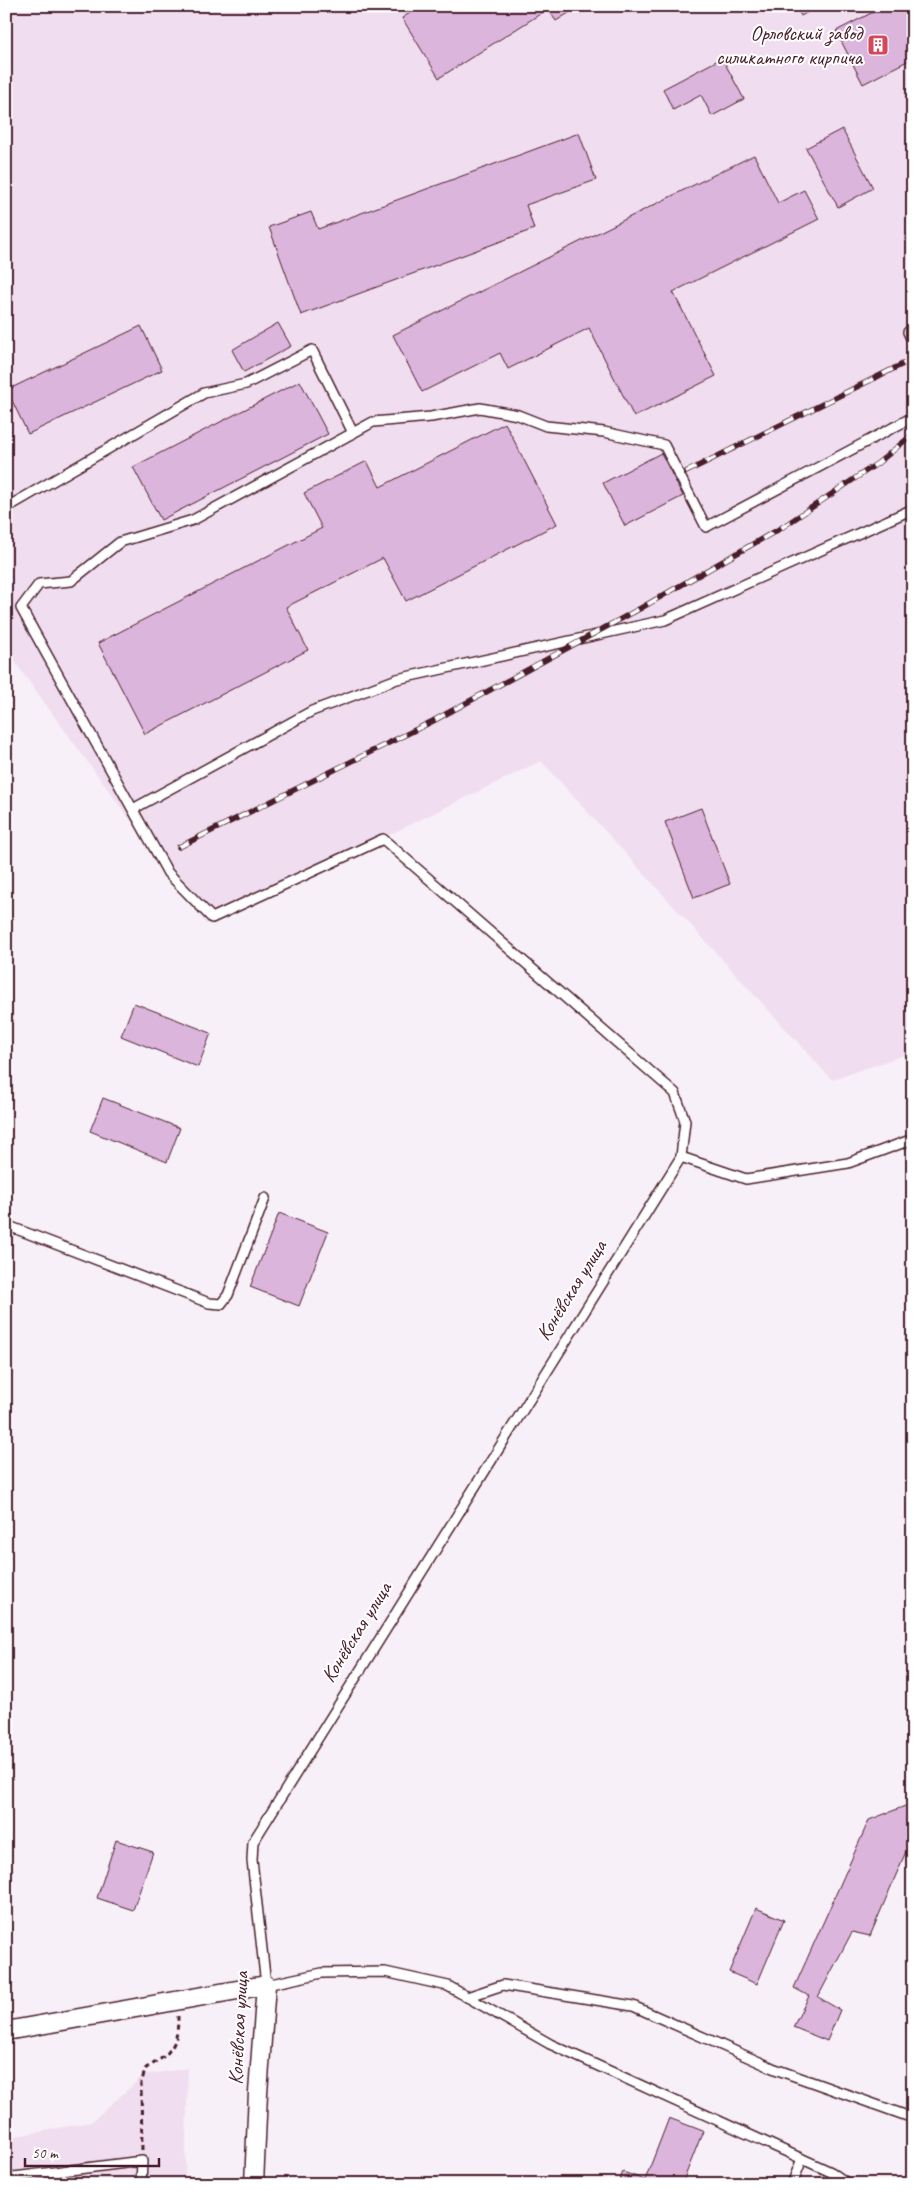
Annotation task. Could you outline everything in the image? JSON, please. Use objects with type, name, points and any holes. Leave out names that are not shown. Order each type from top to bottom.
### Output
[{"type":"street","points":[[6,2031],[266,1985]]},
{"type":"street","name":"Конёвская улица","points":[[254,2184],[266,1985]]},
{"type":"lane","points":[[913,330],[908,332],[913,342]]},
{"type":"lane","points":[[6,508],[204,392],[246,384],[312,350],[353,433]]},
{"type":"lane","points":[[913,417],[706,527],[664,445],[604,432],[546,426],[518,415],[480,408],[431,417],[373,422],[193,520],[120,542],[72,581],[39,584],[21,608],[168,873],[212,918],[383,839],[675,1093],[685,1121],[681,1157],[746,1179],[848,1163],[913,1139]]},
{"type":"lane","points":[[133,810],[312,711],[397,679],[665,620],[913,510]]},
{"type":"lane","name":"Конёвская улица","points":[[266,1985],[252,1860],[253,1842],[681,1157]]},
{"type":"lane","points":[[6,1225],[208,1303],[221,1304],[228,1296],[265,1198]]},
{"type":"lane","points":[[266,1985],[322,1973],[384,1972],[448,1986],[550,2044],[831,2172],[848,2184]]},
{"type":"lane","points":[[467,1997],[503,1985],[633,2006],[775,2070],[913,2118]]},
{"type":"lane","points":[[792,2184],[802,2159]]},
{"type":"lane","points":[[6,2178],[142,2160],[141,2184]]},
{"type":"path","points":[[142,2160],[142,2083],[146,2068],[167,2056],[178,2034],[178,2001]]},
{"type":"shaded area","points":[[6,6],[913,6],[913,1052],[832,1080],[541,761],[206,924],[6,650]]},
{"type":"shaded area","points":[[188,2068],[185,2184],[6,2184],[6,2138],[91,2122],[144,2075]]},
{"type":"building","points":[[421,6],[580,6],[556,21],[548,9],[439,78],[402,18]]},
{"type":"building","points":[[796,6],[818,6],[801,16]]},
{"type":"building","name":"Орловский завод силикатного кирпича","points":[[885,6],[913,6],[913,58],[863,84],[836,31]]},
{"type":"building","points":[[722,58],[744,99],[712,116],[701,95],[673,110],[663,89]]},
{"type":"building","points":[[842,129],[873,188],[838,207],[806,148]]},
{"type":"building","points":[[579,133],[596,180],[526,205],[534,229],[301,315],[269,227],[311,212],[318,229]]},
{"type":"building","points":[[754,155],[778,203],[804,190],[819,219],[673,292],[716,376],[634,417],[589,328],[508,369],[500,353],[422,392],[393,335]]},
{"type":"building","points":[[278,323],[291,346],[244,372],[232,350]]},
{"type":"building","points":[[141,326],[162,370],[28,434],[7,390]]},
{"type":"building","points":[[300,381],[328,434],[161,520],[133,467]]},
{"type":"building","points":[[505,423],[557,524],[406,601],[383,558],[286,607],[308,650],[145,734],[98,643],[322,528],[304,493],[367,461],[380,487]]},
{"type":"building","points":[[661,453],[683,496],[625,526],[603,483]]},
{"type":"building","points":[[701,808],[730,884],[694,898],[665,822]]},
{"type":"building","points":[[134,1003],[211,1033],[198,1067],[121,1036]]},
{"type":"building","points":[[103,1098],[180,1128],[167,1162],[90,1131]]},
{"type":"building","points":[[279,1213],[328,1232],[299,1306],[250,1287]]},
{"type":"building","points":[[913,1803],[913,1835],[870,1936],[852,1932],[818,1997],[840,2010],[827,2041],[793,2027],[809,1996],[794,1988],[869,1820]]},
{"type":"building","points":[[116,1840],[153,1852],[133,1910],[97,1898]]},
{"type":"building","points":[[756,1908],[784,1920],[757,1984],[729,1972]]},
{"type":"building","points":[[669,2118],[703,2131],[682,2184],[618,2184],[623,2172],[645,2180]]},
{"type":"railway","points":[[686,472],[913,359]]},
{"type":"railway","points":[[179,847],[433,721],[641,608],[781,528],[878,463],[913,434]]},
{"type":"place","name":"Орловский завод силикатного кирпича","points":[[878,45]]}]
